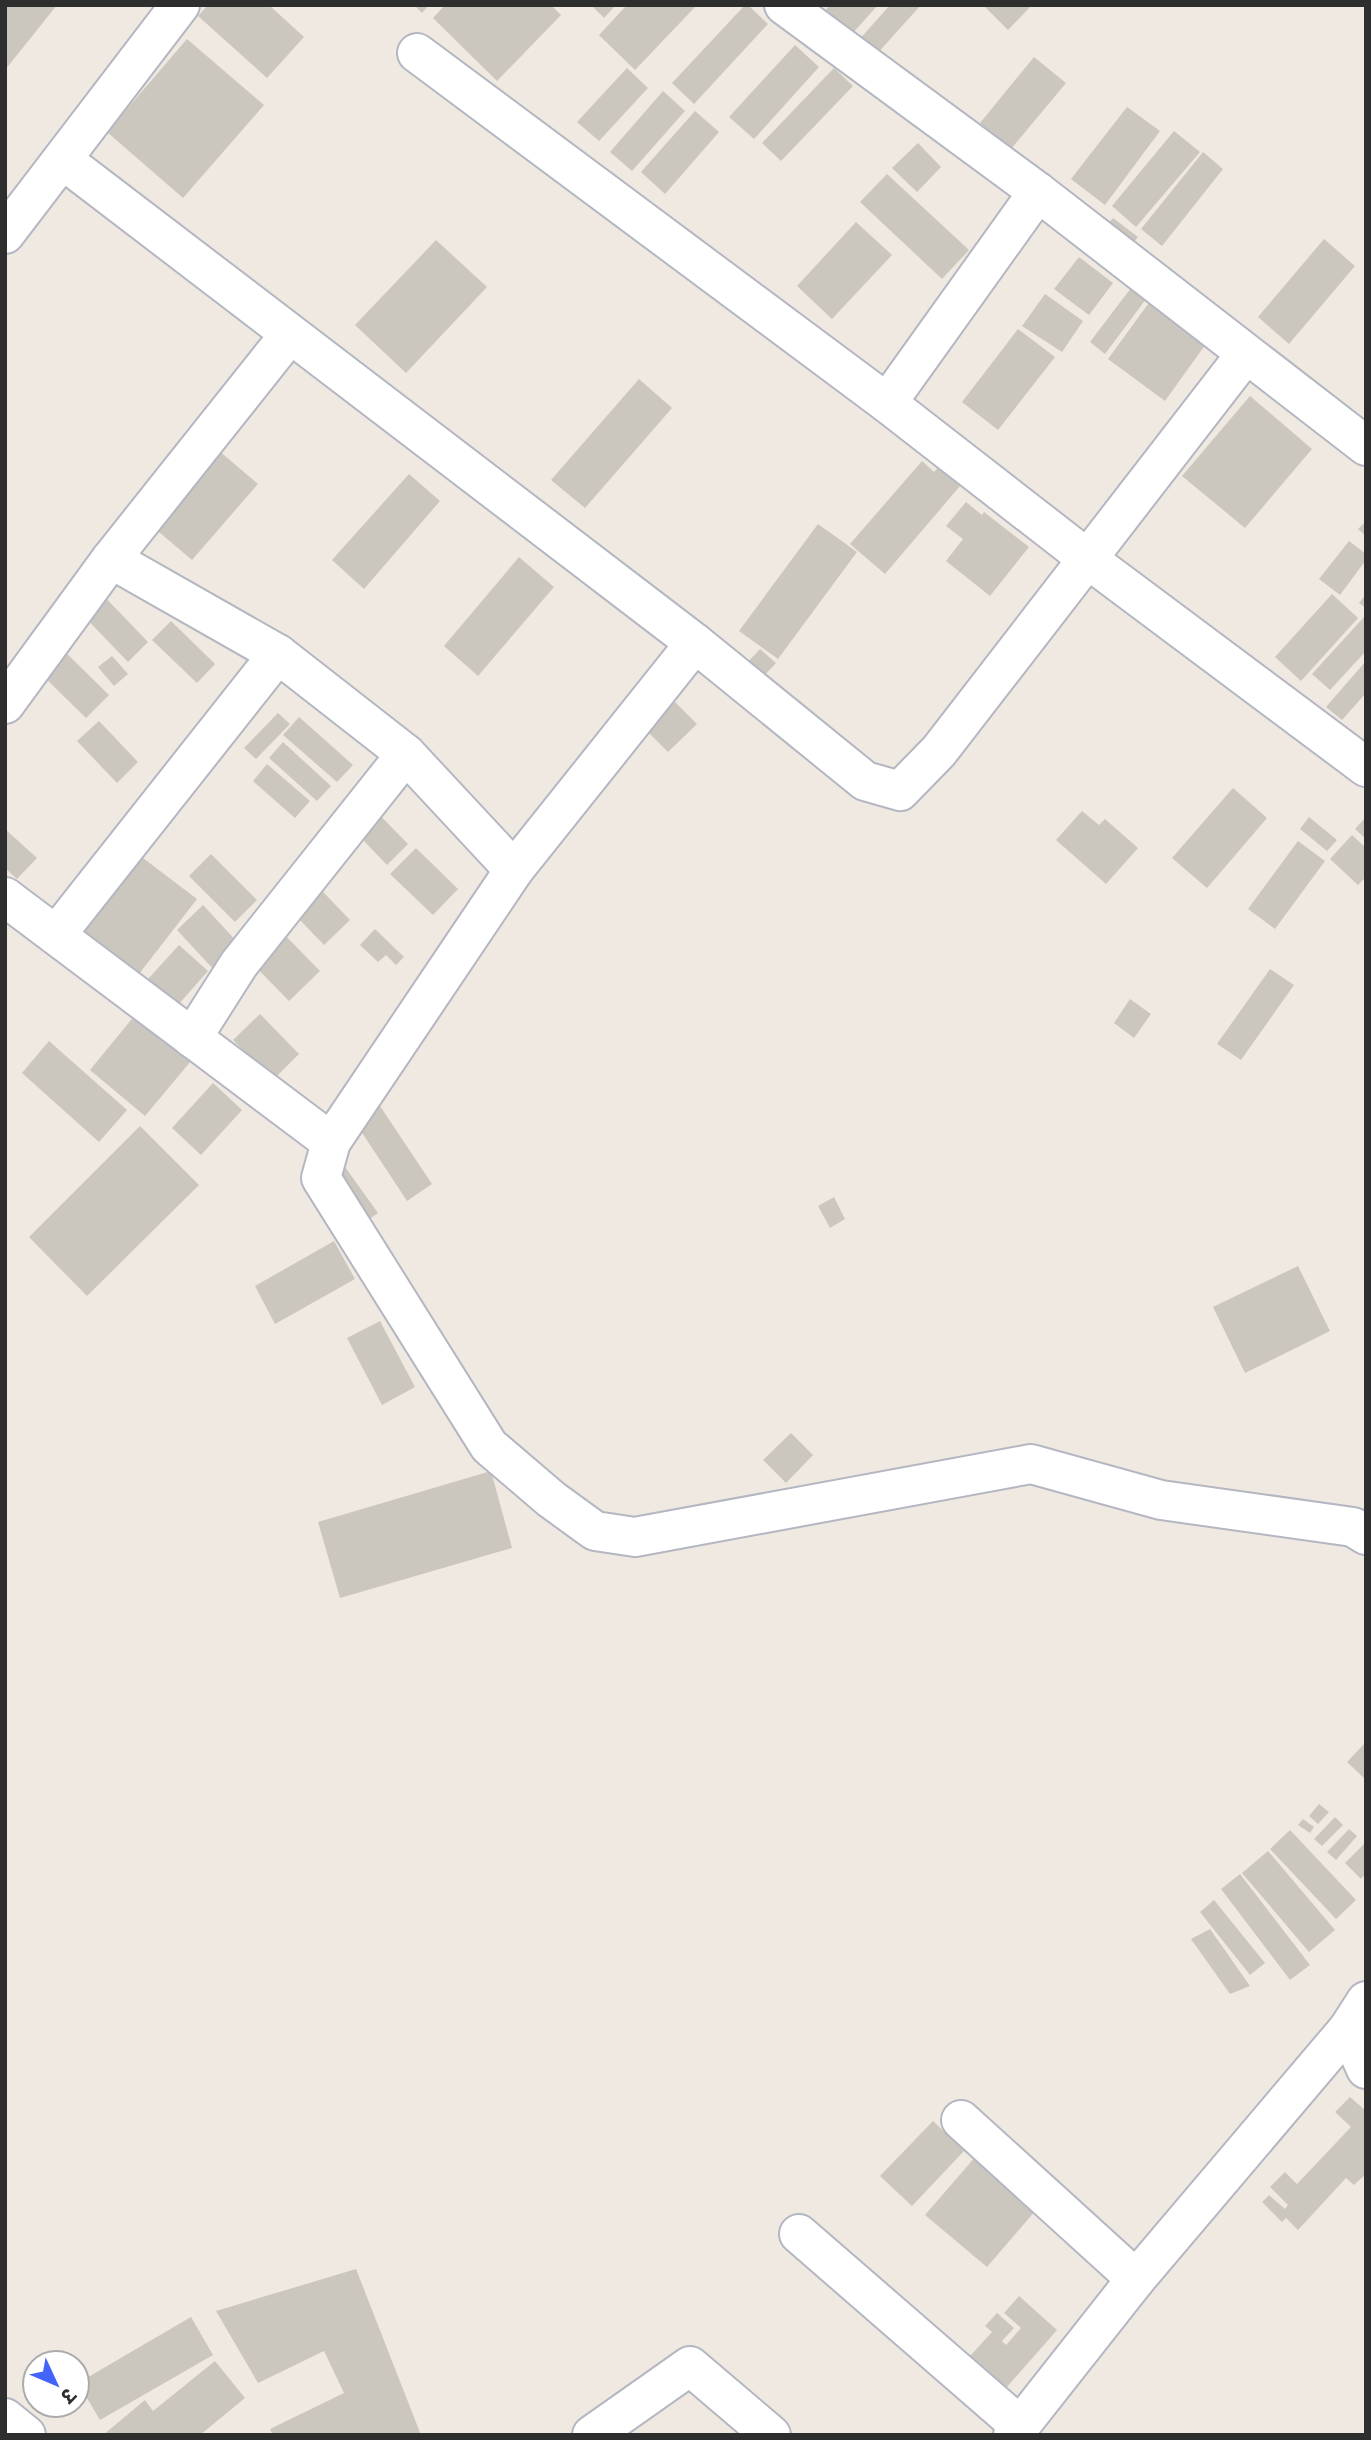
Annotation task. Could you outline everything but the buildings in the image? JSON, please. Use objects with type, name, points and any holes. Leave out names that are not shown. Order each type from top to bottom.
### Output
[{"type":"street","points":[[5,234],[180,5]]},
{"type":"street","points":[[784,5],[1038,192],[1245,355],[1366,446]]},
{"type":"street","points":[[417,53],[887,403],[1089,560],[1366,767]]},
{"type":"street","points":[[63,160],[695,643],[866,781],[900,791],[939,751],[1245,355]]},
{"type":"street","points":[[887,403],[1038,192]]},
{"type":"street","points":[[5,704],[111,559],[290,334]]},
{"type":"street","points":[[111,559],[278,654],[406,754],[514,870]]},
{"type":"street","points":[[695,643],[514,870],[331,1142],[321,1178],[489,1446],[551,1499],[595,1531],[635,1537],[1031,1464],[1161,1500],[1353,1527],[1366,1535]]},
{"type":"street","points":[[56,935],[278,654]]},
{"type":"street","points":[[192,1038],[239,964],[406,754]]},
{"type":"street","points":[[5,897],[331,1142]]},
{"type":"street","points":[[1357,2015],[1366,2069]]},
{"type":"street","points":[[799,2234],[1016,2430],[1136,2279],[1357,2015]]},
{"type":"street","points":[[961,2120],[1136,2279]]},
{"type":"street","points":[[592,2435],[690,2366],[771,2435]]},
{"type":"street","points":[[5,2418],[26,2435]]}]
